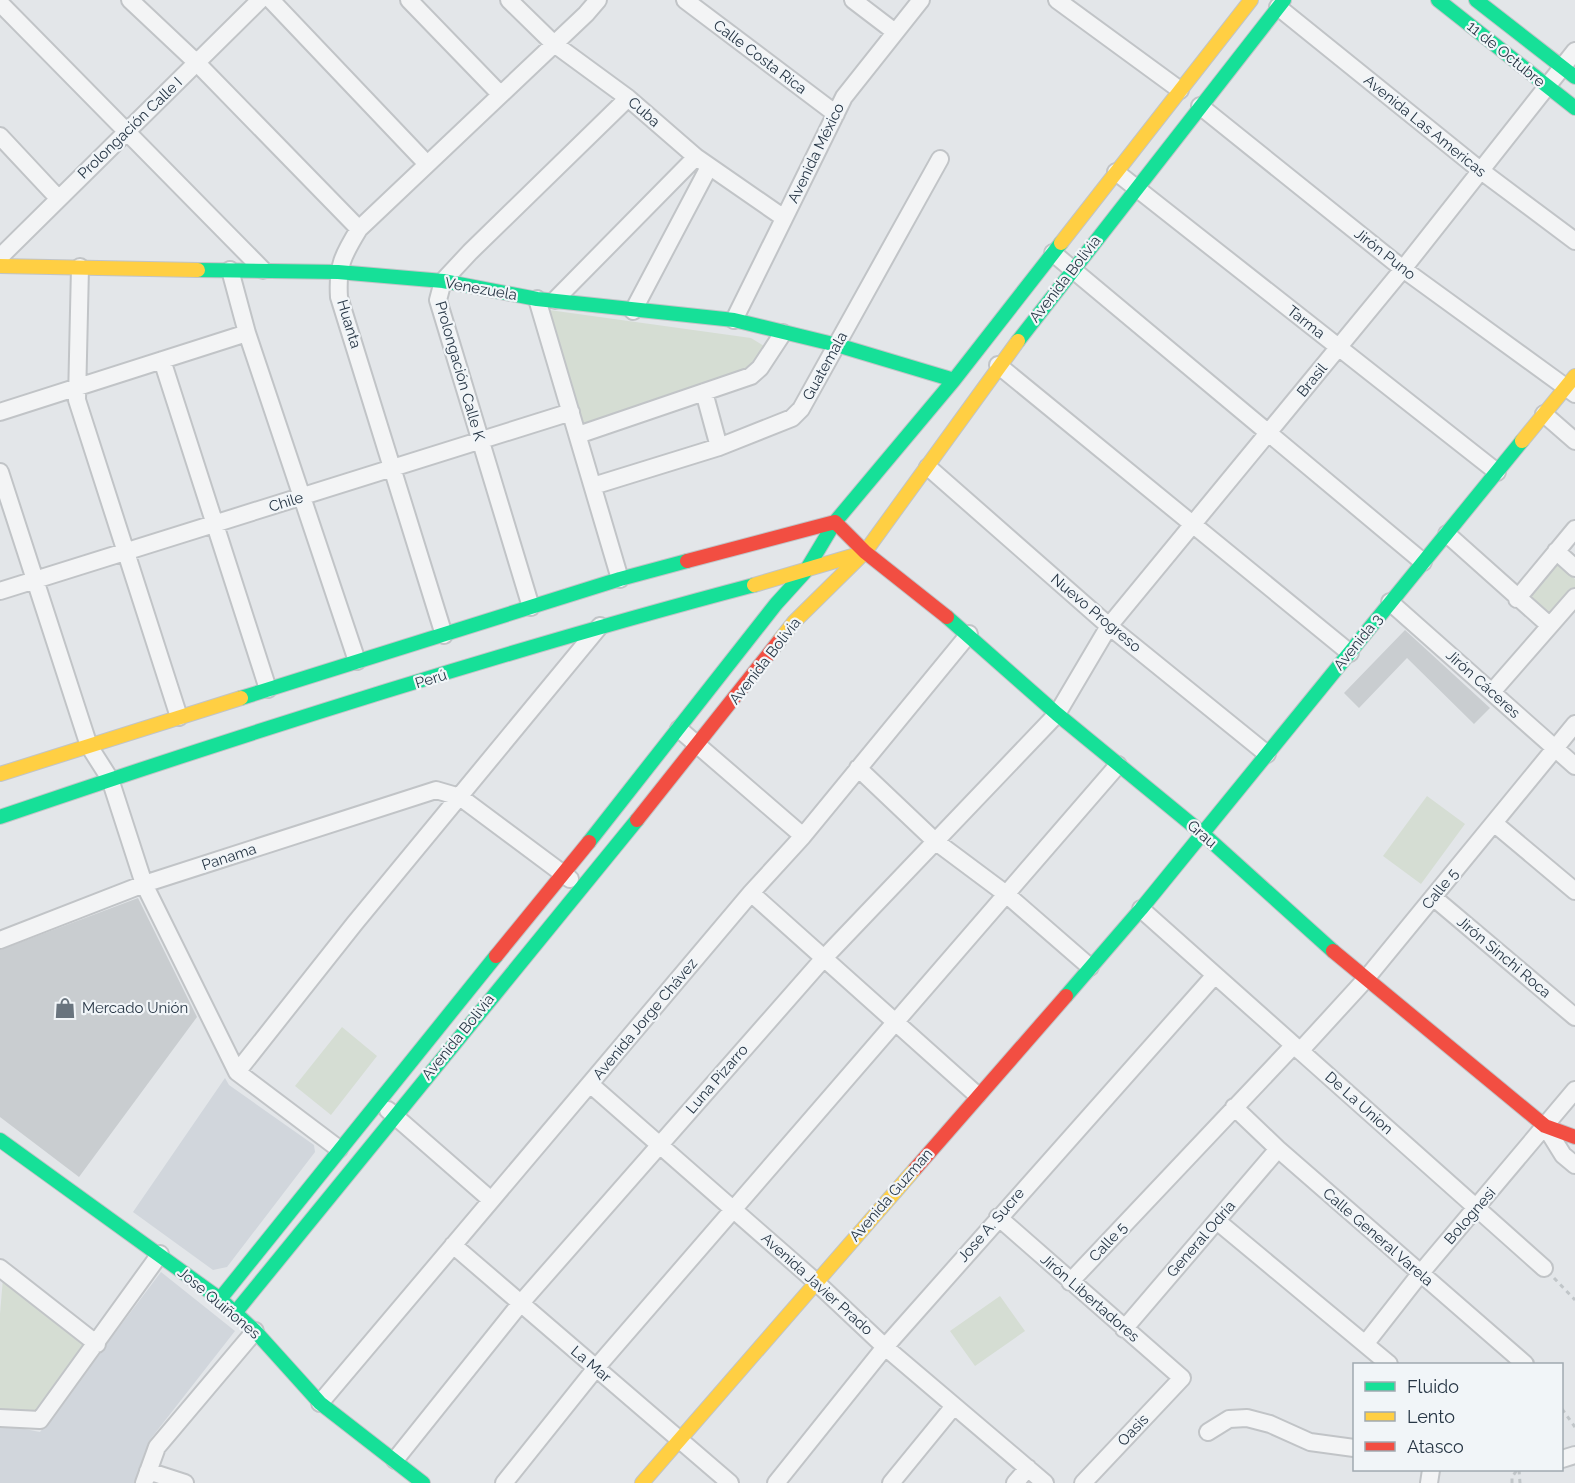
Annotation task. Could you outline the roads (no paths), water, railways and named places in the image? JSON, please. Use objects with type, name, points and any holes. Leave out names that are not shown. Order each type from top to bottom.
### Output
[{"type":"street","points":[[130,0],[197,63],[359,229]]},
{"type":"street","name":"Prolongación Calle I","points":[[0,257],[260,0]]},
{"type":"street","points":[[271,0],[426,164]]},
{"type":"street","points":[[409,0],[500,94]]},
{"type":"street","name":"Cuba","points":[[509,0],[553,43],[628,98],[702,162],[784,218]]},
{"type":"street","name":"Huanta","points":[[444,634],[339,297],[338,272],[345,252],[359,229],[586,14],[598,0]]},
{"type":"street","name":"Calle Costa Rica","points":[[685,0],[836,114]]},
{"type":"street","points":[[853,0],[895,32]]},
{"type":"street","name":"Avenida México","points":[[734,320],[844,97],[921,0]]},
{"type":"street","points":[[1057,0],[1180,90]]},
{"type":"street","name":"Avenida Bolivia","points":[[219,1299],[561,872],[679,729],[776,604],[805,572],[836,522],[954,380],[1251,0]]},
{"type":"street","name":"11 de Octubre","points":[[1438,0],[1575,108]]},
{"type":"street","name":"11 de Octubre","points":[[1476,0],[1569,72]]},
{"type":"street","points":[[0,3],[263,270]]},
{"type":"street","name":"Avenida Bolivia","points":[[235,1313],[698,746],[794,621],[865,552],[928,467],[998,365],[1281,4]]},
{"type":"street","name":"Avenida Las Americas","points":[[1281,4],[1480,170],[1575,241]]},
{"type":"street","name":"Brasil","points":[[1057,714],[1110,626],[1339,348],[1547,87],[1569,72],[1575,51]]},
{"type":"street","name":"Prolongación Calle K","points":[[531,607],[438,300],[443,281],[628,98]]},
{"type":"street","name":"Jirón Puno","points":[[1200,106],[1403,269],[1572,386]]},
{"type":"street","points":[[0,136],[58,198]]},
{"type":"street","name":"Guatemala","points":[[593,486],[719,447],[792,418],[801,409],[940,159]]},
{"type":"street","points":[[555,300],[702,162]]},
{"type":"street","points":[[633,310],[702,162]]},
{"type":"street","name":"Tarma","points":[[1116,172],[1497,472]]},
{"type":"street","points":[[1053,253],[1423,562]]},
{"type":"street","name":"Venezuela","points":[[0,266],[338,272],[443,281],[537,299],[734,320],[837,345],[954,380]]},
{"type":"street","points":[[80,267],[76,388],[125,553],[179,717]]},
{"type":"street","points":[[230,270],[247,333],[304,497],[357,661]]},
{"type":"street","points":[[537,299],[620,579]]},
{"type":"street","points":[[0,412],[247,333]]},
{"type":"street","points":[[578,435],[756,372],[783,333]]},
{"type":"street","points":[[162,360],[268,689]]},
{"type":"street","points":[[998,365],[1350,652]]},
{"type":"street","name":"Avenida 3","points":[[1141,909],[1544,414],[1572,386]]},
{"type":"street","points":[[704,392],[719,447]]},
{"type":"street","name":"Chile","points":[[0,591],[572,412]]},
{"type":"street","points":[[1544,414],[1575,441]]},
{"type":"street","name":"Nuevo Progreso","points":[[928,467],[1110,626],[1268,754]]},
{"type":"street","points":[[0,472],[89,746],[110,779],[144,884],[237,1072],[339,1149]]},
{"type":"street","points":[[2,768],[89,746],[620,579],[836,522]]},
{"type":"street","name":"Grau","points":[[836,522],[865,552],[969,634],[1057,714],[1202,833],[1365,980],[1545,1126],[1575,1137]]},
{"type":"street","points":[[1517,599],[1575,529]]},
{"type":"street","points":[[1447,534],[1549,626]]},
{"type":"street","points":[[1556,551],[1575,568]]},
{"type":"street","name":"Perú","points":[[0,817],[110,779],[600,626],[805,572],[865,552]]},
{"type":"street","points":[[1492,692],[1575,597]]},
{"type":"street","name":"Jirón Cáceres","points":[[1390,603],[1575,766]]},
{"type":"street","points":[[237,1072],[354,923],[600,626]]},
{"type":"street","name":"Avenida Jorge Chávez","points":[[320,1403],[751,893],[803,836],[969,634]]},
{"type":"street","name":"Luna Pizarro","points":[[395,1460],[520,1304],[824,958],[1057,714]]},
{"type":"street","name":"Calle 5","points":[[1070,1282],[1234,1107],[1365,980],[1575,724]]},
{"type":"street","points":[[679,729],[803,836]]},
{"type":"street","points":[[504,1483],[596,1368],[1118,765]]},
{"type":"street","points":[[858,768],[935,841],[1006,894],[1090,967]]},
{"type":"street","name":"Panama","points":[[0,940],[144,884],[436,790],[460,797]]},
{"type":"street","points":[[460,797],[581,887]]},
{"type":"street","points":[[1494,823],[1575,891]]},
{"type":"street","points":[[751,893],[977,1095]]},
{"type":"street","name":"Jirón Sinchi Roca","points":[[1433,897],[1575,1017]]},
{"type":"street","name":"Avenida Guzman","points":[[642,1483],[1141,909]]},
{"type":"street","name":"De La Union","points":[[1141,909],[1544,1268]]},
{"type":"street","name":"Jose A. Sucre","points":[[776,1483],[885,1347],[1215,975]]},
{"type":"street","name":"Avenida Javier Prado","points":[[590,1084],[816,1281],[885,1347],[1045,1483]]},
{"type":"street","name":"Bolognesi","points":[[1366,1343],[1420,1274],[1478,1208],[1575,1090]]},
{"type":"street","points":[[378,1101],[491,1200]]},
{"type":"street","name":"Calle General Varela","points":[[1234,1107],[1278,1149],[1523,1363]]},
{"type":"street","points":[[1545,1126],[1563,1155],[1575,1166]]},
{"type":"street","name":"Jose Quiñones","points":[[0,1140],[219,1299],[255,1331],[320,1403],[395,1460],[403,1477],[423,1483]]},
{"type":"street","name":"General Odria","points":[[1124,1329],[1278,1149]]},
{"type":"street","name":"Jirón Libertadores","points":[[998,1217],[1182,1378]]},
{"type":"street","points":[[1217,1221],[1366,1343],[1387,1363]]},
{"type":"street","name":"La Mar","points":[[453,1245],[730,1483]]},
{"type":"street","points":[[0,1418],[40,1420],[160,1254]]},
{"type":"street","points":[[0,1268],[97,1344]]},
{"type":"street","points":[[185,1483],[146,1477],[157,1447],[255,1331]]},
{"type":"street","name":"Oasis","points":[[1083,1483],[1182,1378]]},
{"type":"street","points":[[891,1483],[954,1406]]},
{"type":"street","points":[[1208,1432],[1229,1419],[1247,1418],[1270,1424],[1310,1442],[1353,1448]]},
{"type":"street","points":[[1015,1483],[1028,1468]]},
{"type":"place","name":"Mercado Unión","points":[[65,1008]]}]
